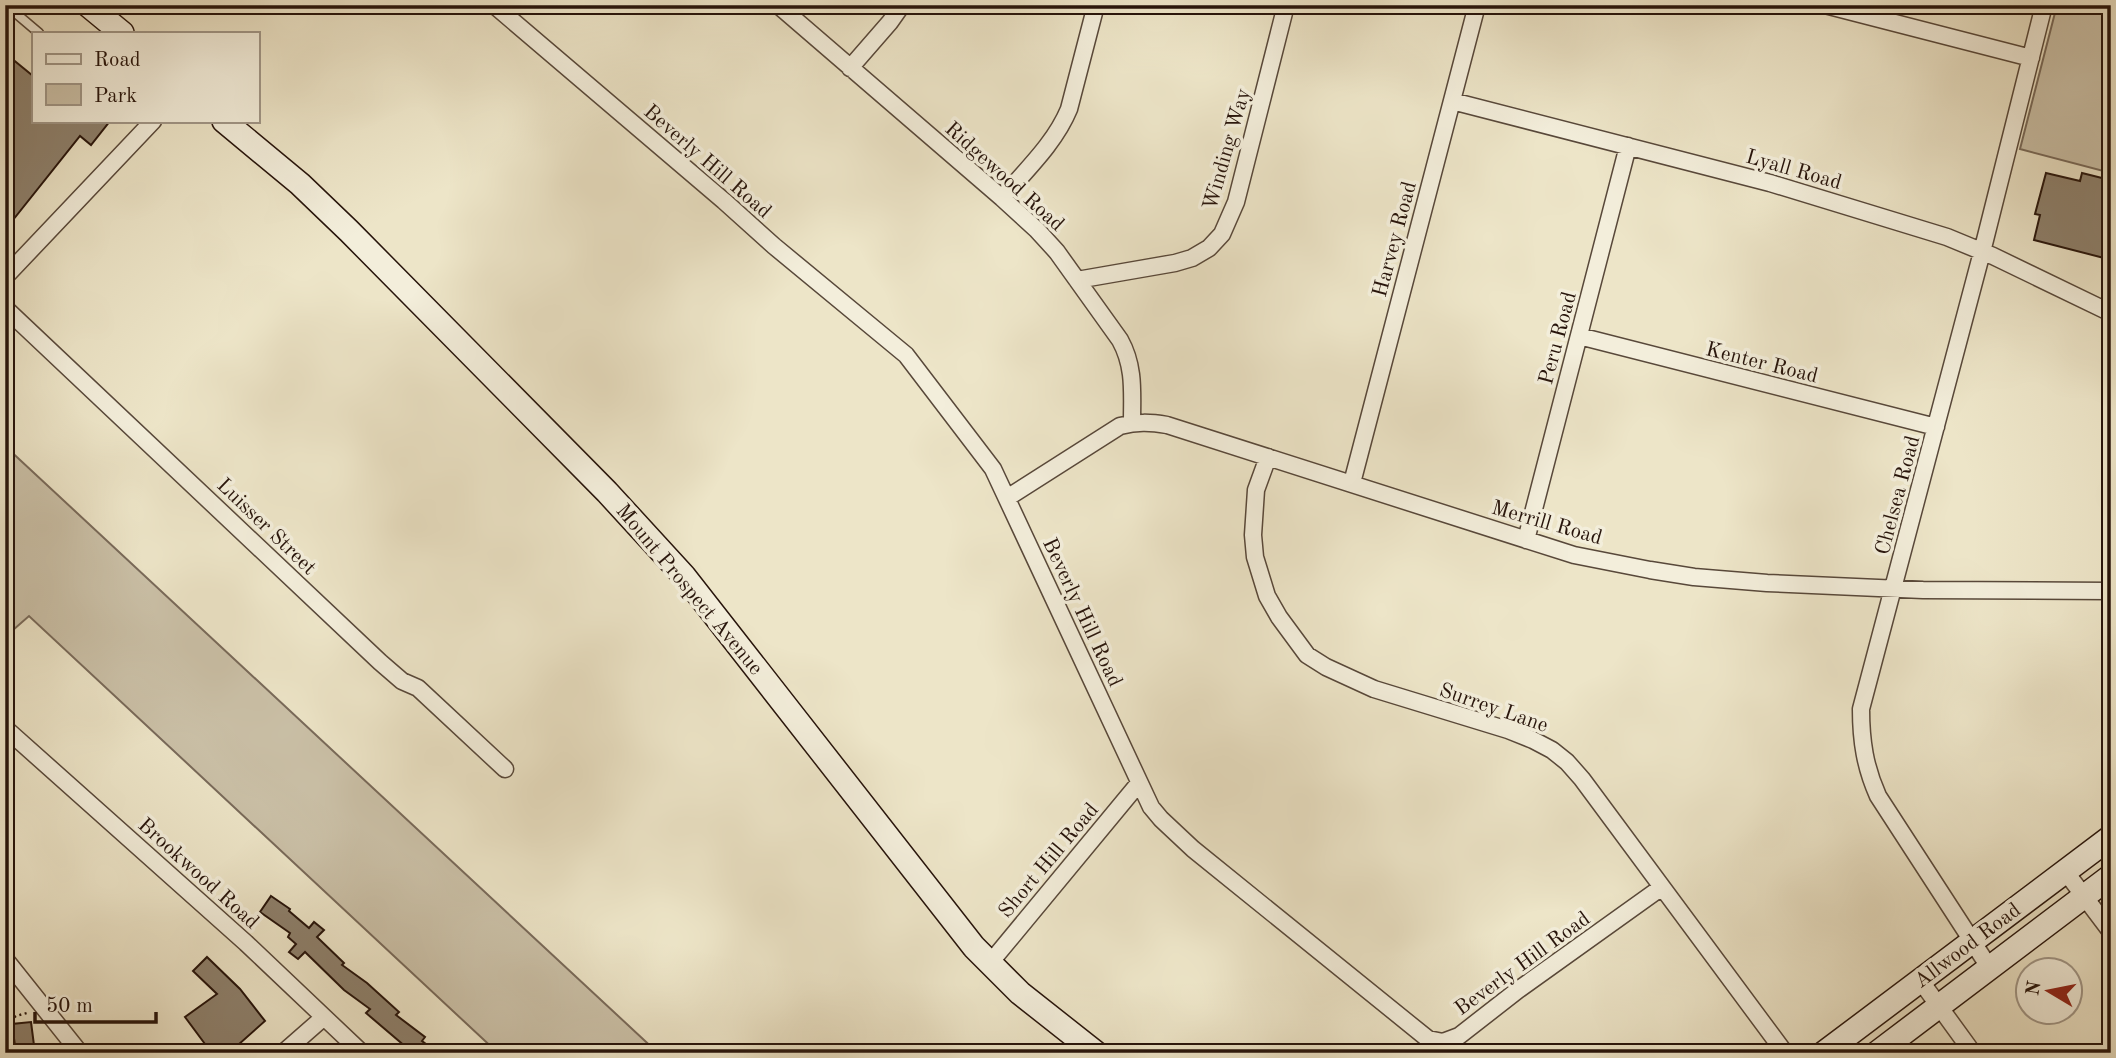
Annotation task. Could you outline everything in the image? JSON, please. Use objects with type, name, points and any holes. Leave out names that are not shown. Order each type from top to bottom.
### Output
[{"type":"street","points":[[88,5],[121,32]]},
{"type":"street","name":"Beverly Hill Road","points":[[494,5],[774,246],[906,355],[993,469],[1151,807],[1193,849],[1427,1039],[1443,1042],[1459,1035],[1662,887]]},
{"type":"street","name":"Ridgewood Road","points":[[778,5],[1002,198],[1057,252],[1128,354],[1132,423]]},
{"type":"street","points":[[850,68],[890,22],[901,5]]},
{"type":"street","points":[[1002,198],[1063,124],[1096,5]]},
{"type":"street","name":"Winding Way","points":[[1077,280],[1192,258],[1209,248],[1222,234],[1236,202],[1286,5]]},
{"type":"street","name":"Harvey Road","points":[[1352,483],[1477,5]]},
{"type":"street","points":[[1825,5],[2031,58]]},
{"type":"street","name":"Chelsea Road","points":[[1989,967],[1878,796],[1863,754],[1861,709],[1982,252],[2044,5]]},
{"type":"street","name":"Lyall Road","points":[[1452,101],[1770,183],[1947,237],[2111,313]]},
{"type":"street","name":"Mount Prospect Avenue","points":[[225,122],[300,184],[349,231],[597,482],[684,576],[974,947],[1020,993],[1096,1053]]},
{"type":"street","points":[[5,278],[148,123]]},
{"type":"street","name":"Peru Road","points":[[1526,540],[1628,146]]},
{"type":"street","name":"Luisser Street","points":[[5,307],[380,662],[402,681],[418,688],[505,769]]},
{"type":"street","name":"Kenter Road","points":[[1579,337],[1936,427]]},
{"type":"street","name":"Merrill Road","points":[[1007,498],[1094,441],[1120,426],[1139,421],[1167,425],[1574,555],[1694,577],[1894,588],[2111,591]]},
{"type":"street","name":"Surrey Lane","points":[[1268,457],[1256,490],[1253,535],[1255,557],[1267,596],[1292,637],[1307,655],[1326,667],[1374,689],[1508,730],[1552,750],[1567,762],[1785,1053]]},
{"type":"street","name":"Brookwood Road","points":[[5,728],[246,943],[362,1053]]},
{"type":"street","name":"Short Hill Road","points":[[989,963],[1139,783]]},
{"type":"street","name":"Allwood Road","points":[[1824,1053],[2111,837]]},
{"type":"street","points":[[2066,871],[2111,932]]},
{"type":"street","name":"Allwood Road","points":[[1877,1053],[2111,876]]},
{"type":"street","points":[[5,959],[80,1053]]},
{"type":"street","points":[[1920,980],[1973,1053]]},
{"type":"street","points":[[283,1053],[324,1017]]},
{"type":"lane","points":[[6,5],[38,32]]},
{"type":"path","points":[[5,1023],[29,1012],[40,1003]]},
{"type":"green space","points":[[2057,5],[2111,5],[2111,173],[2020,149]]},
{"type":"green space","points":[[5,446],[658,1053],[498,1053],[29,616],[5,637]]},
{"type":"building","points":[[5,53],[32,75],[32,122],[109,122],[91,145],[80,136],[5,230]]},
{"type":"building","points":[[2046,173],[2080,181],[2082,173],[2106,179],[2104,190],[2111,192],[2111,233],[2104,258],[2034,240],[2040,215],[2035,214]]},
{"type":"building","points":[[271,896],[290,909],[289,911],[309,928],[314,922],[324,930],[317,937],[344,963],[342,965],[399,1012],[396,1015],[425,1037],[422,1041],[438,1053],[413,1053],[366,1013],[370,1009],[344,990],[305,952],[298,959],[289,952],[296,944],[288,937],[290,933],[260,912]]},
{"type":"building","points":[[207,957],[240,989],[265,1021],[229,1053],[194,1053],[205,1044],[185,1017],[217,994],[193,971]]},
{"type":"building","points":[[31,1022],[35,1053],[16,1053],[12,1024]]}]
